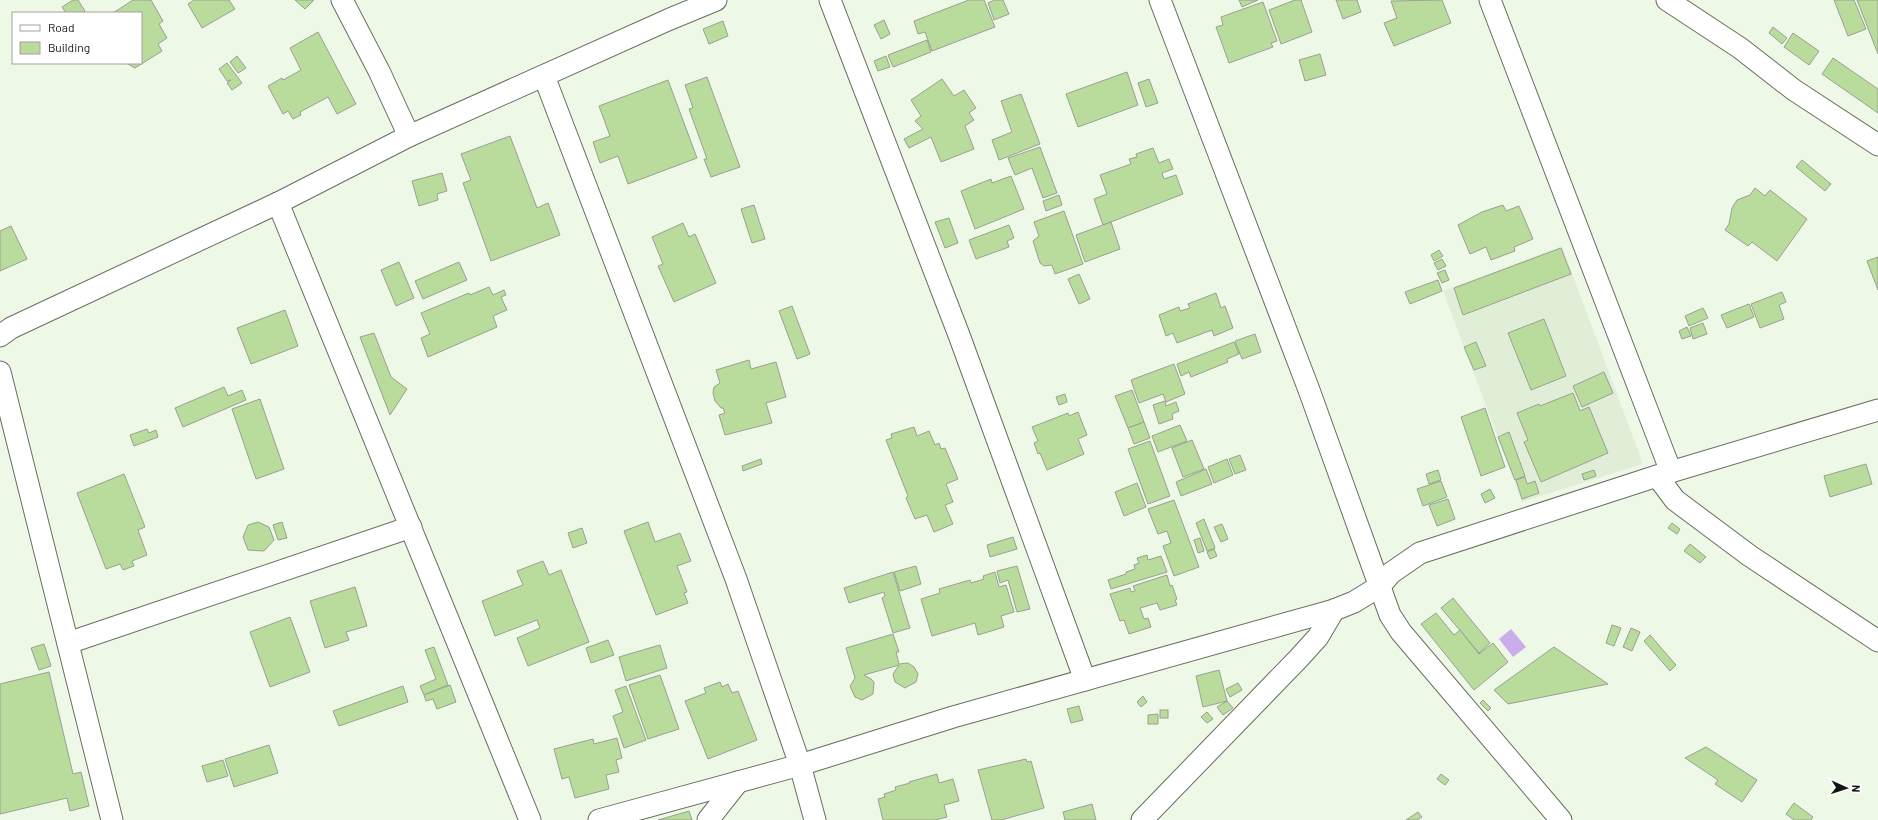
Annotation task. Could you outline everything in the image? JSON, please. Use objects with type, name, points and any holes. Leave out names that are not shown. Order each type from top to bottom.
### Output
[{"type":"street","points":[[342,0],[379,71],[409,136]]},
{"type":"street","points":[[0,336],[11,328],[278,203],[409,136],[716,0]]},
{"type":"street","points":[[830,0],[959,335],[1084,680]]},
{"type":"street","points":[[1160,0],[1309,390],[1390,615],[1401,632],[1561,820]]},
{"type":"street","points":[[1490,0],[1674,500],[1750,556],[1878,641]]},
{"type":"street","points":[[1667,0],[1740,48],[1794,90],[1878,145]]},
{"type":"street","points":[[544,76],[736,579],[800,766],[815,820]]},
{"type":"street","points":[[278,203],[530,820]]},
{"type":"street","points":[[0,372],[112,820]]},
{"type":"street","points":[[599,820],[800,766],[953,717],[1334,610],[1354,602],[1380,586],[1392,573],[1420,553],[1664,474],[1878,410]]},
{"type":"street","points":[[68,643],[411,528]]},
{"type":"street","points":[[1142,820],[1299,658],[1318,637],[1334,610]]},
{"type":"street","points":[[708,820],[738,782]]},
{"type":"shaded area","points":[[1562,246],[1643,464],[1522,502],[1443,291]]},
{"type":"shaded area","points":[[1511,629],[1526,647],[1513,657],[1499,639]]},
{"type":"building","points":[[73,0],[78,0],[85,11],[65,12],[62,7]]},
{"type":"building","points":[[133,0],[151,0],[163,21],[159,24],[167,38],[158,44],[162,51],[142,64],[142,12],[115,12]]},
{"type":"building","points":[[194,0],[229,0],[235,9],[202,28],[188,4]]},
{"type":"building","points":[[295,0],[314,0],[305,9]]},
{"type":"building","points":[[969,0],[984,0],[995,27],[932,51],[925,32],[918,34],[914,21]]},
{"type":"building","points":[[995,0],[1003,0],[1009,14],[994,20],[988,3]]},
{"type":"building","points":[[1239,0],[1258,0],[1242,7]]},
{"type":"building","points":[[1295,0],[1301,0],[1312,32],[1281,44],[1269,10]]},
{"type":"building","points":[[1336,0],[1357,0],[1361,12],[1343,19]]},
{"type":"building","points":[[1442,0],[1451,23],[1394,46],[1384,23],[1397,18],[1391,1]]},
{"type":"building","points":[[1834,0],[1854,0],[1866,29],[1848,36]]},
{"type":"building","points":[[1857,0],[1878,0],[1878,54]]},
{"type":"building","points":[[1263,2],[1277,41],[1271,43],[1273,47],[1229,63],[1216,27],[1223,25],[1221,17]]},
{"type":"building","points":[[884,20],[890,34],[881,39],[874,25]]},
{"type":"building","points":[[723,21],[728,36],[709,44],[703,29]]},
{"type":"building","points":[[1773,27],[1787,38],[1782,44],[1769,33]]},
{"type":"building","points":[[318,32],[356,104],[337,114],[328,97],[300,112],[301,115],[293,119],[288,111],[283,114],[268,86],[301,70],[290,48]]},
{"type":"building","points":[[1793,33],[1819,51],[1809,65],[1784,47]]},
{"type":"building","points":[[927,40],[931,52],[893,67],[888,55]]},
{"type":"building","points":[[1320,54],[1326,75],[1305,81],[1299,60]]},
{"type":"building","points":[[237,56],[246,68],[238,73],[230,62]]},
{"type":"building","points":[[886,56],[890,67],[878,71],[874,61]]},
{"type":"building","points":[[1833,58],[1878,89],[1878,113],[1822,74]]},
{"type":"building","points":[[227,63],[242,83],[232,90],[227,83],[231,80],[227,81],[219,69]]},
{"type":"building","points":[[128,64],[141,64],[135,68]]},
{"type":"building","points":[[1127,72],[1138,105],[1078,127],[1066,94]]},
{"type":"building","points":[[707,77],[740,167],[711,177],[704,159],[707,159],[689,109],[693,108],[685,85]]},
{"type":"building","points":[[942,79],[954,96],[964,90],[976,108],[969,113],[974,120],[965,126],[974,149],[941,162],[931,137],[909,148],[904,139],[923,129],[915,121],[921,116],[911,100]]},
{"type":"building","points":[[1149,79],[1158,103],[1146,107],[1138,83]]},
{"type":"building","points":[[668,80],[697,158],[628,184],[618,156],[600,163],[593,142],[610,136],[599,106]]},
{"type":"building","points":[[1021,94],[1040,144],[999,160],[992,140],[1012,132],[1001,101]]},
{"type":"building","points":[[510,136],[537,208],[548,203],[560,235],[491,261],[463,183],[471,180],[461,154]]},
{"type":"building","points":[[1040,147],[1057,193],[1043,198],[1032,168],[1015,175],[1008,158]]},
{"type":"building","points":[[1153,148],[1159,163],[1169,159],[1173,169],[1162,173],[1164,179],[1176,175],[1183,194],[1103,225],[1094,199],[1107,194],[1100,175],[1131,164],[1129,159],[1137,157],[1136,154]]},
{"type":"building","points":[[1802,160],[1831,184],[1825,191],[1796,167]]},
{"type":"building","points":[[442,173],[447,191],[437,194],[438,200],[419,206],[412,181]]},
{"type":"building","points":[[1011,176],[1024,209],[975,229],[961,191],[991,179],[992,183]]},
{"type":"building","points":[[1755,188],[1765,196],[1770,190],[1807,219],[1777,261],[1752,242],[1748,246],[1725,230],[1729,224],[1732,208],[1737,200],[1750,195]]},
{"type":"building","points":[[1059,195],[1062,205],[1046,211],[1043,201]]},
{"type":"building","points":[[754,205],[765,239],[752,243],[741,209]]},
{"type":"building","points":[[1503,205],[1506,211],[1519,206],[1533,239],[1514,247],[1515,251],[1491,260],[1486,247],[1470,254],[1458,225],[1482,212]]},
{"type":"building","points":[[1064,211],[1083,264],[1055,274],[1052,265],[1044,266],[1040,263],[1033,241],[1039,236],[1034,222]]},
{"type":"building","points":[[949,218],[958,243],[945,248],[935,222]]},
{"type":"building","points":[[1111,222],[1120,249],[1085,262],[1076,235]]},
{"type":"building","points":[[683,223],[689,237],[695,234],[716,283],[674,302],[658,266],[663,264],[652,237]]},
{"type":"building","points":[[1009,225],[1014,238],[1007,241],[1009,247],[976,259],[969,240]]},
{"type":"building","points":[[11,226],[27,259],[0,271],[0,231]]},
{"type":"building","points":[[1561,248],[1571,274],[1463,315],[1454,288]]},
{"type":"building","points":[[1439,250],[1443,256],[1434,261],[1431,255]]},
{"type":"building","points":[[1878,257],[1878,290],[1867,261]]},
{"type":"building","points":[[1442,259],[1446,266],[1438,270],[1434,263]]},
{"type":"building","points":[[399,262],[414,298],[396,306],[381,270]]},
{"type":"building","points":[[459,262],[467,280],[423,299],[415,281]]},
{"type":"building","points":[[1445,270],[1449,280],[1442,283],[1437,273]]},
{"type":"building","points":[[1079,274],[1090,299],[1079,304],[1068,279]]},
{"type":"building","points":[[1438,280],[1442,291],[1410,304],[1405,292]]},
{"type":"building","points":[[489,287],[493,295],[504,290],[506,295],[501,297],[507,310],[493,316],[497,327],[428,357],[421,338],[430,334],[421,313],[469,293],[470,295]]},
{"type":"building","points":[[1782,292],[1786,302],[1779,305],[1784,319],[1760,328],[1751,304]]},
{"type":"building","points":[[1216,293],[1221,308],[1225,306],[1233,328],[1214,336],[1212,330],[1177,343],[1173,333],[1166,336],[1159,315],[1179,307],[1180,311],[1190,308],[1188,304]]},
{"type":"building","points":[[1749,304],[1754,317],[1727,328],[1721,315]]},
{"type":"building","points":[[792,306],[810,354],[797,359],[779,311]]},
{"type":"building","points":[[1703,308],[1708,318],[1689,326],[1685,316]]},
{"type":"building","points":[[285,310],[298,346],[251,364],[237,328]]},
{"type":"building","points":[[1544,319],[1566,376],[1531,390],[1508,333]]},
{"type":"building","points":[[1703,323],[1707,334],[1693,339],[1690,328]]},
{"type":"building","points":[[1687,327],[1691,336],[1682,339],[1679,331]]},
{"type":"building","points":[[374,333],[391,377],[407,389],[390,415],[360,337]]},
{"type":"building","points":[[1255,334],[1261,352],[1242,359],[1235,341]]},
{"type":"building","points":[[1234,342],[1239,354],[1227,359],[1228,362],[1191,377],[1189,372],[1181,376],[1177,364]]},
{"type":"building","points":[[1476,342],[1486,366],[1474,370],[1464,347]]},
{"type":"building","points":[[749,360],[751,369],[776,362],[786,397],[766,403],[772,423],[725,435],[719,415],[725,413],[723,408],[721,408],[715,401],[713,393],[714,387],[720,383],[716,370]]},
{"type":"building","points":[[1174,364],[1185,394],[1166,402],[1163,394],[1139,403],[1131,380]]},
{"type":"building","points":[[1604,372],[1613,393],[1582,407],[1573,386]]},
{"type":"building","points":[[224,387],[228,396],[242,390],[246,400],[183,427],[175,408]]},
{"type":"building","points":[[1132,390],[1144,422],[1128,428],[1115,396]]},
{"type":"building","points":[[1573,393],[1580,411],[1589,407],[1608,453],[1541,482],[1524,442],[1528,440],[1517,413]]},
{"type":"building","points":[[1065,394],[1067,402],[1059,405],[1056,397]]},
{"type":"building","points":[[260,399],[284,469],[256,479],[232,409]]},
{"type":"building","points":[[1165,401],[1166,406],[1176,402],[1179,411],[1172,414],[1173,419],[1159,424],[1153,405]]},
{"type":"building","points":[[1485,408],[1505,467],[1481,476],[1461,417]]},
{"type":"building","points":[[1078,412],[1087,435],[1078,439],[1084,454],[1047,470],[1034,443],[1038,441],[1032,427],[1068,413],[1069,416]]},
{"type":"building","points":[[1144,422],[1150,438],[1134,444],[1128,428]]},
{"type":"building","points":[[1180,425],[1187,441],[1158,452],[1152,436]]},
{"type":"building","points":[[914,427],[917,436],[929,431],[935,445],[939,443],[941,449],[945,448],[958,479],[946,484],[953,502],[945,505],[953,524],[934,532],[927,515],[915,519],[906,498],[908,496],[886,440],[892,438],[891,434]]},
{"type":"building","points":[[147,429],[149,433],[156,430],[158,437],[134,446],[130,435]]},
{"type":"building","points":[[1509,432],[1525,476],[1515,480],[1498,437]]},
{"type":"building","points":[[1192,440],[1204,469],[1183,477],[1172,448]]},
{"type":"building","points":[[1150,441],[1170,496],[1148,504],[1128,449]]},
{"type":"building","points":[[1240,455],[1246,470],[1235,474],[1229,459]]},
{"type":"building","points":[[761,459],[762,464],[743,471],[742,466]]},
{"type":"building","points":[[1227,459],[1233,475],[1214,483],[1208,467]]},
{"type":"building","points":[[1866,464],[1872,484],[1830,497],[1824,476]]},
{"type":"building","points":[[1206,469],[1212,484],[1181,496],[1176,482]]},
{"type":"building","points":[[1438,470],[1441,480],[1429,484],[1426,474]]},
{"type":"building","points":[[1594,470],[1596,476],[1584,480],[1582,474]]},
{"type":"building","points":[[124,474],[145,527],[138,530],[147,555],[132,561],[134,566],[123,570],[120,564],[106,569],[77,493]]},
{"type":"building","points":[[1525,477],[1527,484],[1535,481],[1539,493],[1522,499],[1516,480]]},
{"type":"building","points":[[1441,481],[1447,497],[1423,506],[1417,489]]},
{"type":"building","points":[[1137,483],[1146,507],[1124,516],[1115,492]]},
{"type":"building","points":[[1490,489],[1495,498],[1485,503],[1481,494]]},
{"type":"building","points":[[1448,499],[1455,519],[1437,526],[1429,505]]},
{"type":"building","points":[[1174,500],[1199,567],[1174,576],[1163,546],[1171,543],[1167,531],[1158,534],[1148,509]]},
{"type":"building","points":[[1204,519],[1215,548],[1207,551],[1196,523]]},
{"type":"building","points":[[258,522],[269,527],[274,540],[264,551],[248,550],[243,537],[248,525]]},
{"type":"building","points":[[282,522],[287,538],[278,540],[273,525]]},
{"type":"building","points":[[648,522],[655,542],[680,533],[691,561],[677,566],[687,592],[684,593],[688,603],[656,615],[624,531]]},
{"type":"building","points":[[1672,523],[1680,529],[1677,534],[1668,528]]},
{"type":"building","points":[[1222,524],[1228,539],[1221,542],[1214,527]]},
{"type":"building","points":[[582,528],[587,543],[573,548],[568,533]]},
{"type":"building","points":[[1013,537],[1017,549],[990,557],[987,545]]},
{"type":"building","points":[[1200,538],[1204,551],[1198,553],[1194,540]]},
{"type":"building","points":[[1690,544],[1706,557],[1700,563],[1684,551]]},
{"type":"building","points":[[1214,549],[1217,556],[1210,559],[1207,552]]},
{"type":"building","points":[[1147,555],[1148,560],[1161,556],[1167,572],[1111,589],[1108,580],[1126,574],[1126,572],[1135,569],[1134,565],[1139,563],[1137,558]]},
{"type":"building","points":[[543,561],[549,575],[561,570],[589,642],[528,666],[517,638],[540,628],[537,620],[495,636],[482,601],[523,585],[517,571]]},
{"type":"building","points":[[916,566],[921,584],[900,591],[894,572]]},
{"type":"building","points":[[1017,566],[1030,609],[1017,612],[1008,580],[1000,583],[997,571]]},
{"type":"building","points":[[893,572],[910,628],[893,633],[882,598],[885,596],[884,592],[849,603],[844,588]]},
{"type":"building","points":[[995,572],[999,587],[1006,585],[1014,612],[1001,616],[1004,627],[978,635],[975,623],[932,636],[921,599],[940,593],[939,589],[970,580],[971,583],[984,579],[983,576]]},
{"type":"building","points":[[1167,575],[1170,586],[1172,585],[1177,599],[1175,600],[1177,605],[1160,610],[1157,603],[1140,608],[1144,619],[1148,618],[1151,627],[1129,634],[1124,620],[1120,621],[1110,594],[1130,588],[1131,592],[1135,591],[1133,586]]},
{"type":"building","points":[[355,587],[367,626],[346,632],[349,640],[325,648],[310,601]]},
{"type":"building","points":[[1453,598],[1490,643],[1479,653],[1441,608]]},
{"type":"building","points":[[1436,613],[1454,635],[1460,630],[1479,654],[1493,643],[1508,662],[1474,690],[1421,624]]},
{"type":"building","points":[[290,617],[310,672],[270,687],[250,632]]},
{"type":"building","points":[[1612,625],[1621,628],[1614,646],[1606,643]]},
{"type":"building","points":[[1631,628],[1640,632],[1632,651],[1623,647]]},
{"type":"building","points":[[893,634],[899,652],[896,652],[899,664],[908,663],[914,667],[918,674],[916,682],[905,688],[895,682],[893,674],[899,665],[864,675],[874,682],[873,694],[862,700],[855,697],[850,686],[855,678],[846,648]]},
{"type":"building","points":[[1650,635],[1676,665],[1670,671],[1644,641]]},
{"type":"building","points":[[608,640],[614,655],[591,663],[586,648]]},
{"type":"building","points":[[44,644],[51,666],[39,670],[31,648]]},
{"type":"building","points":[[660,645],[667,668],[626,681],[619,657]]},
{"type":"building","points":[[434,647],[448,685],[424,695],[420,686],[436,679],[425,650]]},
{"type":"building","points":[[1554,647],[1608,684],[1508,704],[1494,690]]},
{"type":"building","points":[[1219,670],[1227,701],[1203,707],[1196,676]]},
{"type":"building","points":[[49,672],[73,774],[81,772],[89,806],[70,811],[67,798],[0,814],[0,684]]},
{"type":"building","points":[[660,675],[679,729],[648,739],[629,685]]},
{"type":"building","points":[[720,682],[722,687],[728,684],[732,693],[738,691],[757,740],[708,759],[685,701],[706,693],[704,688]]},
{"type":"building","points":[[1238,683],[1242,690],[1230,697],[1226,689]]},
{"type":"building","points":[[450,685],[456,702],[437,709],[433,699],[426,701],[424,695]]},
{"type":"building","points":[[403,686],[408,702],[339,726],[333,711]]},
{"type":"building","points":[[626,686],[646,740],[624,748],[613,716],[623,712],[615,690]]},
{"type":"building","points":[[1143,696],[1147,702],[1141,707],[1137,702]]},
{"type":"building","points":[[1483,700],[1491,708],[1488,711],[1480,703]]},
{"type":"building","points":[[1227,701],[1233,708],[1223,715],[1217,707]]},
{"type":"building","points":[[1079,706],[1083,720],[1071,723],[1067,709]]},
{"type":"building","points":[[1160,710],[1168,710],[1168,718],[1160,718]]},
{"type":"building","points":[[1207,712],[1213,719],[1207,723],[1201,717]]},
{"type":"building","points":[[1158,714],[1158,724],[1148,724],[1148,715]]},
{"type":"building","points":[[617,738],[622,758],[616,760],[619,772],[606,775],[609,789],[575,798],[569,777],[562,779],[554,749],[593,739],[594,744]]},
{"type":"building","points":[[269,745],[278,773],[234,787],[225,759]]},
{"type":"building","points":[[1706,747],[1757,780],[1742,802],[1715,784],[1718,780],[1685,758]]},
{"type":"building","points":[[1026,759],[1027,762],[1031,761],[1044,808],[1001,820],[992,820],[978,770]]},
{"type":"building","points":[[223,760],[228,776],[207,782],[202,766]]},
{"type":"building","points":[[937,774],[939,783],[953,779],[959,801],[944,805],[947,817],[935,820],[883,820],[878,799],[885,797],[884,794],[896,790],[895,787]]},
{"type":"building","points":[[1441,774],[1449,780],[1445,785],[1437,779]]},
{"type":"building","points":[[1794,803],[1813,817],[1811,820],[1794,820],[1786,814]]},
{"type":"building","points":[[1092,804],[1096,820],[1065,820],[1063,812]]},
{"type":"building","points":[[689,811],[692,820],[658,820]]},
{"type":"building","points":[[1418,812],[1422,817],[1417,820],[1406,820]]}]
